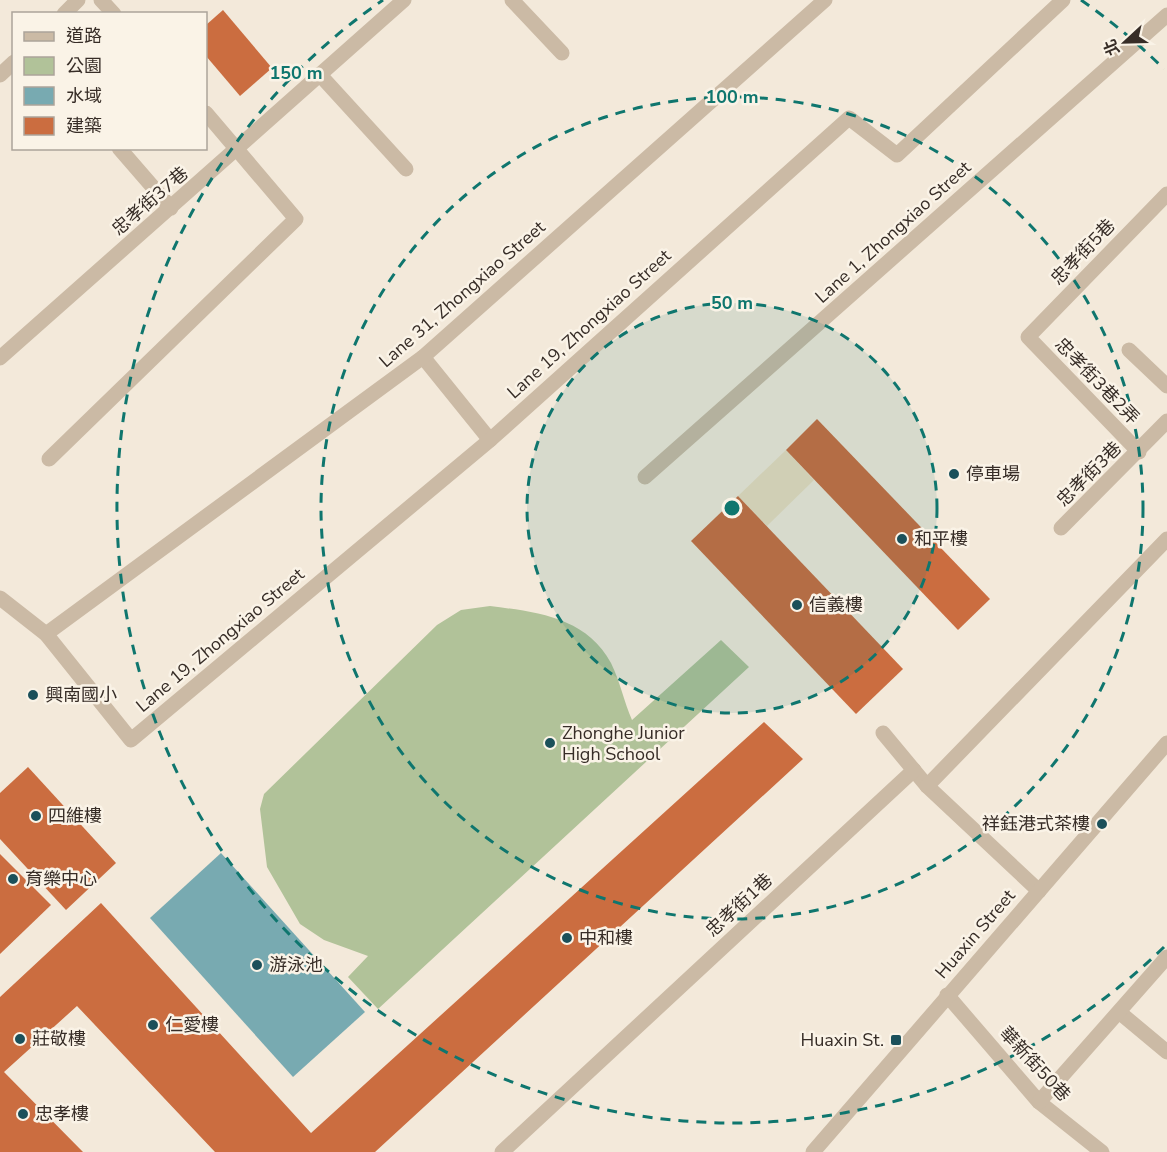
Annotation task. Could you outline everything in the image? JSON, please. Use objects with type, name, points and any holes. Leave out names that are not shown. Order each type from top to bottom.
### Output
[{"type":"street","points":[[66,12],[78,0]]},
{"type":"street","points":[[101,0],[112,12]]},
{"type":"street","name":"忠孝街37巷","points":[[0,358],[321,76],[404,0]]},
{"type":"street","points":[[512,0],[562,53]]},
{"type":"street","name":"Lane 31, Zhongxiao Street","points":[[46,633],[423,357],[825,0]]},
{"type":"street","name":"Lane 19, Zhongxiao Street","points":[[46,633],[131,740],[490,440],[849,118],[897,155],[1063,0]]},
{"type":"street","name":"Lane 1, Zhongxiao Street","points":[[645,477],[1167,15]]},
{"type":"street","points":[[0,75],[12,64]]},
{"type":"street","points":[[321,76],[406,169]]},
{"type":"street","points":[[49,459],[296,219],[207,114]]},
{"type":"street","points":[[121,150],[171,208]]},
{"type":"street","name":"忠孝街5巷","points":[[1028,337],[1167,194]]},
{"type":"street","name":"忠孝街3巷2弄","points":[[1028,337],[1139,452]]},
{"type":"street","points":[[1129,350],[1167,386]]},
{"type":"street","points":[[423,357],[490,440]]},
{"type":"street","name":"忠孝街3巷","points":[[1061,528],[1139,452],[1167,421]]},
{"type":"street","points":[[927,786],[1167,539]]},
{"type":"street","points":[[0,598],[46,633]]},
{"type":"street","points":[[883,733],[927,786],[1038,891]]},
{"type":"street","name":"Huaxin Street","points":[[813,1152],[1167,743]]},
{"type":"street","name":"忠孝街1巷","points":[[502,1152],[914,770]]},
{"type":"street","points":[[1039,1102],[1167,957]]},
{"type":"street","name":"華新街50巷","points":[[947,995],[1039,1102],[1102,1152]]},
{"type":"street","points":[[1119,1012],[1167,1052]]},
{"type":"green space","points":[[490,606],[542,615],[574,626],[588,636],[601,648],[611,663],[632,720],[721,640],[749,667],[378,1009],[348,977],[368,956],[324,940],[300,924],[267,867],[260,809],[264,794],[437,625],[461,610]]},
{"type":"shaded area","points":[[786,450],[814,480],[767,526],[738,496]]},
{"type":"water","name":"游泳池","points":[[221,853],[365,1012],[293,1077],[150,918]]},
{"type":"building","points":[[223,10],[272,68],[240,96],[207,57],[207,24]]},
{"type":"building","name":"和平樓","points":[[817,419],[990,599],[958,630],[786,450]]},
{"type":"building","name":"信義樓","points":[[738,496],[903,669],[856,714],[691,541]]},
{"type":"building","points":[[764,722],[803,759],[375,1152],[215,1152],[77,1006],[4,1072],[83,1152],[0,1152],[0,997],[101,903],[311,1133]]},
{"type":"building","name":"四維樓","points":[[28,767],[116,863],[66,910],[0,839],[0,793]]},
{"type":"building","name":"育樂中心","points":[[0,854],[51,905],[0,954]]},
{"type":"place","name":"停車場","points":[[954,474]]},
{"type":"place","name":"和平樓","points":[[902,539]]},
{"type":"place","name":"信義樓","points":[[797,605]]},
{"type":"place","name":"興南國小","points":[[33,695]]},
{"type":"place","name":"Zhonghe Junior High School","points":[[550,743]]},
{"type":"place","name":"四維樓","points":[[36,816]]},
{"type":"place","name":"祥鈺港式茶樓","points":[[1102,824]]},
{"type":"place","name":"育樂中心","points":[[13,879]]},
{"type":"place","name":"中和樓","points":[[567,938]]},
{"type":"place","name":"游泳池","points":[[257,965]]},
{"type":"place","name":"仁愛樓","points":[[153,1025]]},
{"type":"place","name":"莊敬樓","points":[[20,1039]]},
{"type":"place","name":"Huaxin St.","points":[[896,1040]]},
{"type":"place","name":"忠孝樓","points":[[23,1114]]}]
